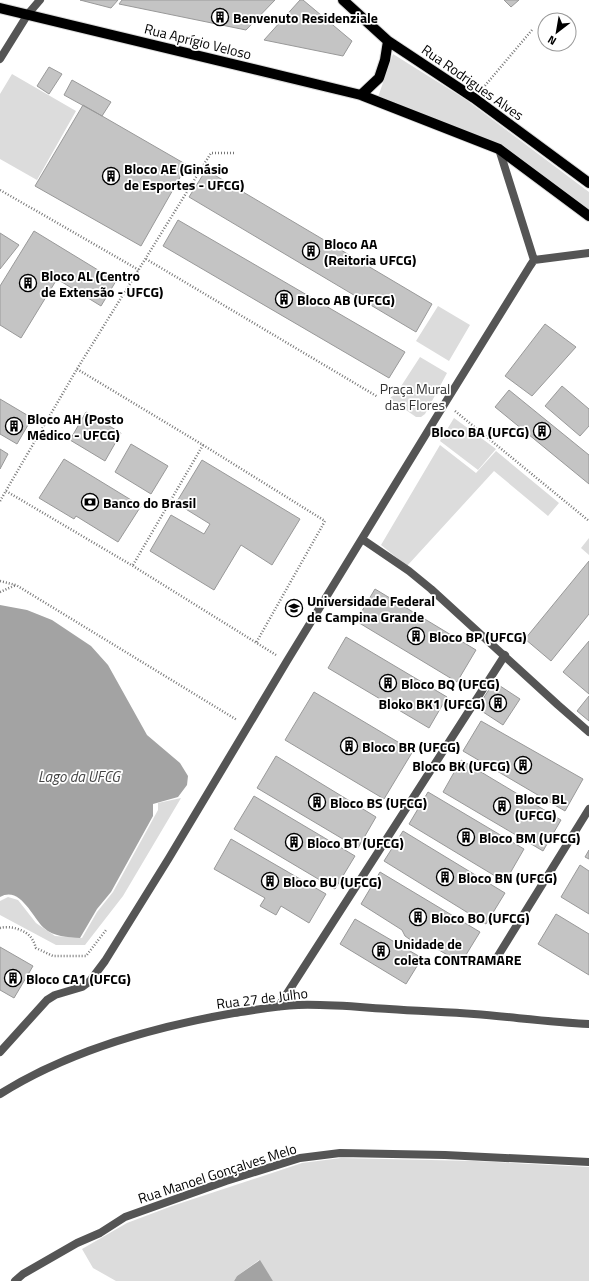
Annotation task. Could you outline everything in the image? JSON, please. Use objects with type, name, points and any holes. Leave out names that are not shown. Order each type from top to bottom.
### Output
[{"type":"main road","name":"Rua Rodrigues Alves","points":[[343,0],[388,41],[474,98],[589,183]]},
{"type":"main road","name":"Rua Aprígio Veloso","points":[[0,8],[361,95]]},
{"type":"main road","points":[[388,41],[385,60],[378,78],[361,95],[499,149],[589,216]]},
{"type":"street","points":[[0,58],[28,14],[40,0]]},
{"type":"street","points":[[0,1052],[47,1000],[55,995],[82,987],[90,981],[105,961],[534,260],[499,149]]},
{"type":"street","points":[[534,260],[589,253]]},
{"type":"street","points":[[362,539],[409,570],[589,732]]},
{"type":"street","points":[[279,1006],[505,655]]},
{"type":"street","points":[[496,959],[589,809]]},
{"type":"street","name":"Rua 27 de Julho","points":[[0,1094],[19,1082],[54,1064],[127,1038],[209,1018],[279,1006],[329,1005],[475,1014],[589,1024]]},
{"type":"street","name":"Rua Manoel Gonçalves Melo","points":[[15,1281],[23,1274],[77,1243],[100,1233],[125,1218],[226,1181],[300,1158],[340,1153],[445,1155],[589,1162]]},
{"type":"path","points":[[474,98],[532,30]]},
{"type":"path","points":[[0,501],[77,369],[211,153],[234,153]]},
{"type":"path","points":[[0,190],[139,270]]},
{"type":"path","points":[[146,259],[378,398]]},
{"type":"path","points":[[77,369],[325,520],[256,643]]},
{"type":"path","points":[[446,403],[589,521]]},
{"type":"path","points":[[133,566],[203,445]]},
{"type":"path","points":[[6,491],[133,566],[287,662]]},
{"type":"path","points":[[0,581],[16,585],[238,721]]},
{"type":"path","points":[[0,592],[16,585]]},
{"type":"path","points":[[0,928],[6,926],[21,930],[32,938],[36,948],[53,956],[86,956],[109,926]]},
{"type":"green space","points":[[393,54],[465,99],[589,192],[589,210],[502,146],[378,97]]},
{"type":"green space","points":[[12,74],[76,111],[37,180],[0,159],[0,94]]},
{"type":"green space","points":[[438,306],[470,325],[449,361],[416,341]]},
{"type":"green space","name":"Praça Mural das Flores","points":[[420,357],[447,373],[425,414],[421,417],[416,417],[390,399],[396,394]]},
{"type":"green space","points":[[454,418],[496,449],[478,470],[440,441]]},
{"type":"green space","points":[[440,445],[476,473],[496,451],[559,503],[548,516],[494,471],[407,566],[381,545]]},
{"type":"green space","points":[[589,538],[589,555],[581,548]]},
{"type":"green space","points":[[181,798],[123,896],[85,945],[56,945],[0,915],[0,901],[8,897],[18,900],[36,923],[55,936],[82,938],[97,912],[113,892],[158,810],[158,803]]},
{"type":"green space","points":[[341,1158],[475,1161],[589,1167],[589,1281],[273,1281],[259,1260],[237,1276],[234,1281],[116,1281],[93,1268],[82,1249],[127,1223],[172,1206],[302,1163]]},
{"type":"water","name":"Lago da UFCG","points":[[0,605],[27,610],[52,620],[91,646],[108,665],[147,735],[180,763],[188,776],[187,785],[178,797],[153,804],[153,816],[111,892],[97,909],[80,938],[61,936],[48,931],[20,899],[14,895],[7,894],[0,897]]},
{"type":"water","points":[[260,1260],[273,1281],[234,1281],[237,1276]]},
{"type":"building","points":[[80,0],[118,0],[111,8]]},
{"type":"building","name":"Benvenuto Residenziale","points":[[122,0],[275,0],[246,30],[119,4]]},
{"type":"building","points":[[300,0],[303,0],[352,41],[343,56],[264,40]]},
{"type":"building","points":[[504,0],[519,0],[511,7]]},
{"type":"building","points":[[49,67],[62,74],[49,94],[37,86]]},
{"type":"building","points":[[72,80],[111,102],[102,116],[64,95]]},
{"type":"building","name":"Bloco AE (Ginásio de Esportes - UFCG)","points":[[83,105],[187,165],[141,246],[35,186]]},
{"type":"building","name":"Bloco AA (Reitoria UFCG)","points":[[206,170],[432,304],[416,332],[189,197]]},
{"type":"building","name":"Bloco AB (UFCG)","points":[[178,220],[405,352],[389,378],[163,246]]},
{"type":"building","name":"Bloco AL (Centro de Extensão - UFCG)","points":[[34,231],[116,281],[101,306],[57,279],[21,338],[0,325],[0,286]]},
{"type":"building","points":[[0,233],[19,245],[0,269]]},
{"type":"building","points":[[545,324],[576,347],[532,396],[505,376]]},
{"type":"building","points":[[562,386],[589,409],[589,426],[580,436],[545,406]]},
{"type":"building","name":"Bloco BA (UFCG)","points":[[509,390],[589,455],[589,484],[495,407]]},
{"type":"building","name":"Bloco AH (Posto Médico - UFCG)","points":[[0,399],[32,418],[17,444],[0,434]]},
{"type":"building","points":[[86,412],[121,433],[105,461],[70,440]]},
{"type":"building","points":[[131,444],[168,466],[151,494],[115,472]]},
{"type":"building","points":[[0,449],[8,454],[0,469]]},
{"type":"building","name":"Banco do Brasil","points":[[64,459],[141,506],[118,542],[76,516],[74,519],[39,498]]},
{"type":"building","points":[[202,460],[300,519],[272,565],[241,545],[214,590],[150,551],[171,515],[204,534],[210,524],[176,503]]},
{"type":"building","points":[[589,561],[589,614],[551,661],[525,639]]},
{"type":"building","name":"Bloco BP (UFCG)","points":[[375,589],[476,650],[457,682],[356,621]]},
{"type":"building","name":"Bloco BQ (UFCG)","points":[[346,637],[447,697],[429,728],[328,668]]},
{"type":"building","points":[[589,641],[589,694],[563,672]]},
{"type":"building","name":"Bloko BK1 (UFCG)","points":[[494,682],[520,699],[503,725],[477,708]]},
{"type":"building","name":"Bloco BR (UFCG)","points":[[314,692],[413,751],[384,799],[285,740]]},
{"type":"building","points":[[589,696],[589,721],[577,711]]},
{"type":"building","name":"Bloco BK (UFCG)","points":[[481,721],[583,779],[565,811],[463,751]]},
{"type":"building","name":"Bloco BS (UFCG)","points":[[276,756],[376,817],[358,848],[257,788]]},
{"type":"building","name":"Bloco BL (UFCG)","points":[[461,760],[561,820],[543,851],[443,792]]},
{"type":"building","name":"Bloco BM (UFCG)","points":[[428,792],[524,849],[505,882],[409,824]]},
{"type":"building","name":"Bloco BT (UFCG)","points":[[254,796],[355,856],[335,889],[234,829]]},
{"type":"building","name":"Bloco BN (UFCG)","points":[[403,831],[505,893],[486,924],[384,861]]},
{"type":"building","name":"Bloco BU (UFCG)","points":[[231,839],[326,894],[309,923],[281,906],[276,915],[260,906],[265,898],[214,869]]},
{"type":"building","points":[[589,850],[589,859],[585,857]]},
{"type":"building","points":[[580,865],[589,871],[589,914],[561,897]]},
{"type":"building","name":"Bloco BO (UFCG)","points":[[380,872],[480,932],[461,963],[422,940],[415,943],[405,936],[402,930],[361,904]]},
{"type":"building","points":[[556,914],[589,934],[589,975],[538,944]]},
{"type":"building","name":"Unidade de coleta CONTRAMARE","points":[[355,919],[422,958],[406,984],[340,944]]},
{"type":"building","name":"Bloco CA1 (UFCG)","points":[[0,947],[33,966],[14,998],[0,990]]},
{"type":"place","name":"Benvenuto Residenziale","points":[[220,17]]},
{"type":"place","name":"Bloco AE (Ginásio de Esportes - UFCG)","points":[[111,176]]},
{"type":"place","name":"Bloco AA (Reitoria UFCG)","points":[[311,251]]},
{"type":"place","name":"Bloco AL (Centro de Extensão - UFCG)","points":[[28,283]]},
{"type":"place","name":"Bloco AB (UFCG)","points":[[284,299]]},
{"type":"place","name":"Bloco AH (Posto Médico - UFCG)","points":[[14,426]]},
{"type":"place","name":"Bloco BA (UFCG)","points":[[542,431]]},
{"type":"place","name":"Banco do Brasil","points":[[90,502]]},
{"type":"place","name":"Universidade Federal de Campina Grande","points":[[294,608]]},
{"type":"place","name":"Bloco BP (UFCG)","points":[[416,636]]},
{"type":"place","name":"Bloco BQ (UFCG)","points":[[388,683]]},
{"type":"place","name":"Bloko BK1 (UFCG)","points":[[498,703]]},
{"type":"place","name":"Bloco BR (UFCG)","points":[[349,746]]},
{"type":"place","name":"Bloco BK (UFCG)","points":[[523,765]]},
{"type":"place","name":"Bloco BS (UFCG)","points":[[317,802]]},
{"type":"place","name":"Bloco BL (UFCG)","points":[[502,806]]},
{"type":"place","name":"Bloco BM (UFCG)","points":[[466,837]]},
{"type":"place","name":"Bloco BT (UFCG)","points":[[294,842]]},
{"type":"place","name":"Bloco BN (UFCG)","points":[[445,877]]},
{"type":"place","name":"Bloco BU (UFCG)","points":[[270,881]]},
{"type":"place","name":"Bloco BO (UFCG)","points":[[418,917]]},
{"type":"place","name":"Unidade de coleta CONTRAMARE","points":[[381,951]]},
{"type":"place","name":"Bloco CA1 (UFCG)","points":[[13,978]]}]
